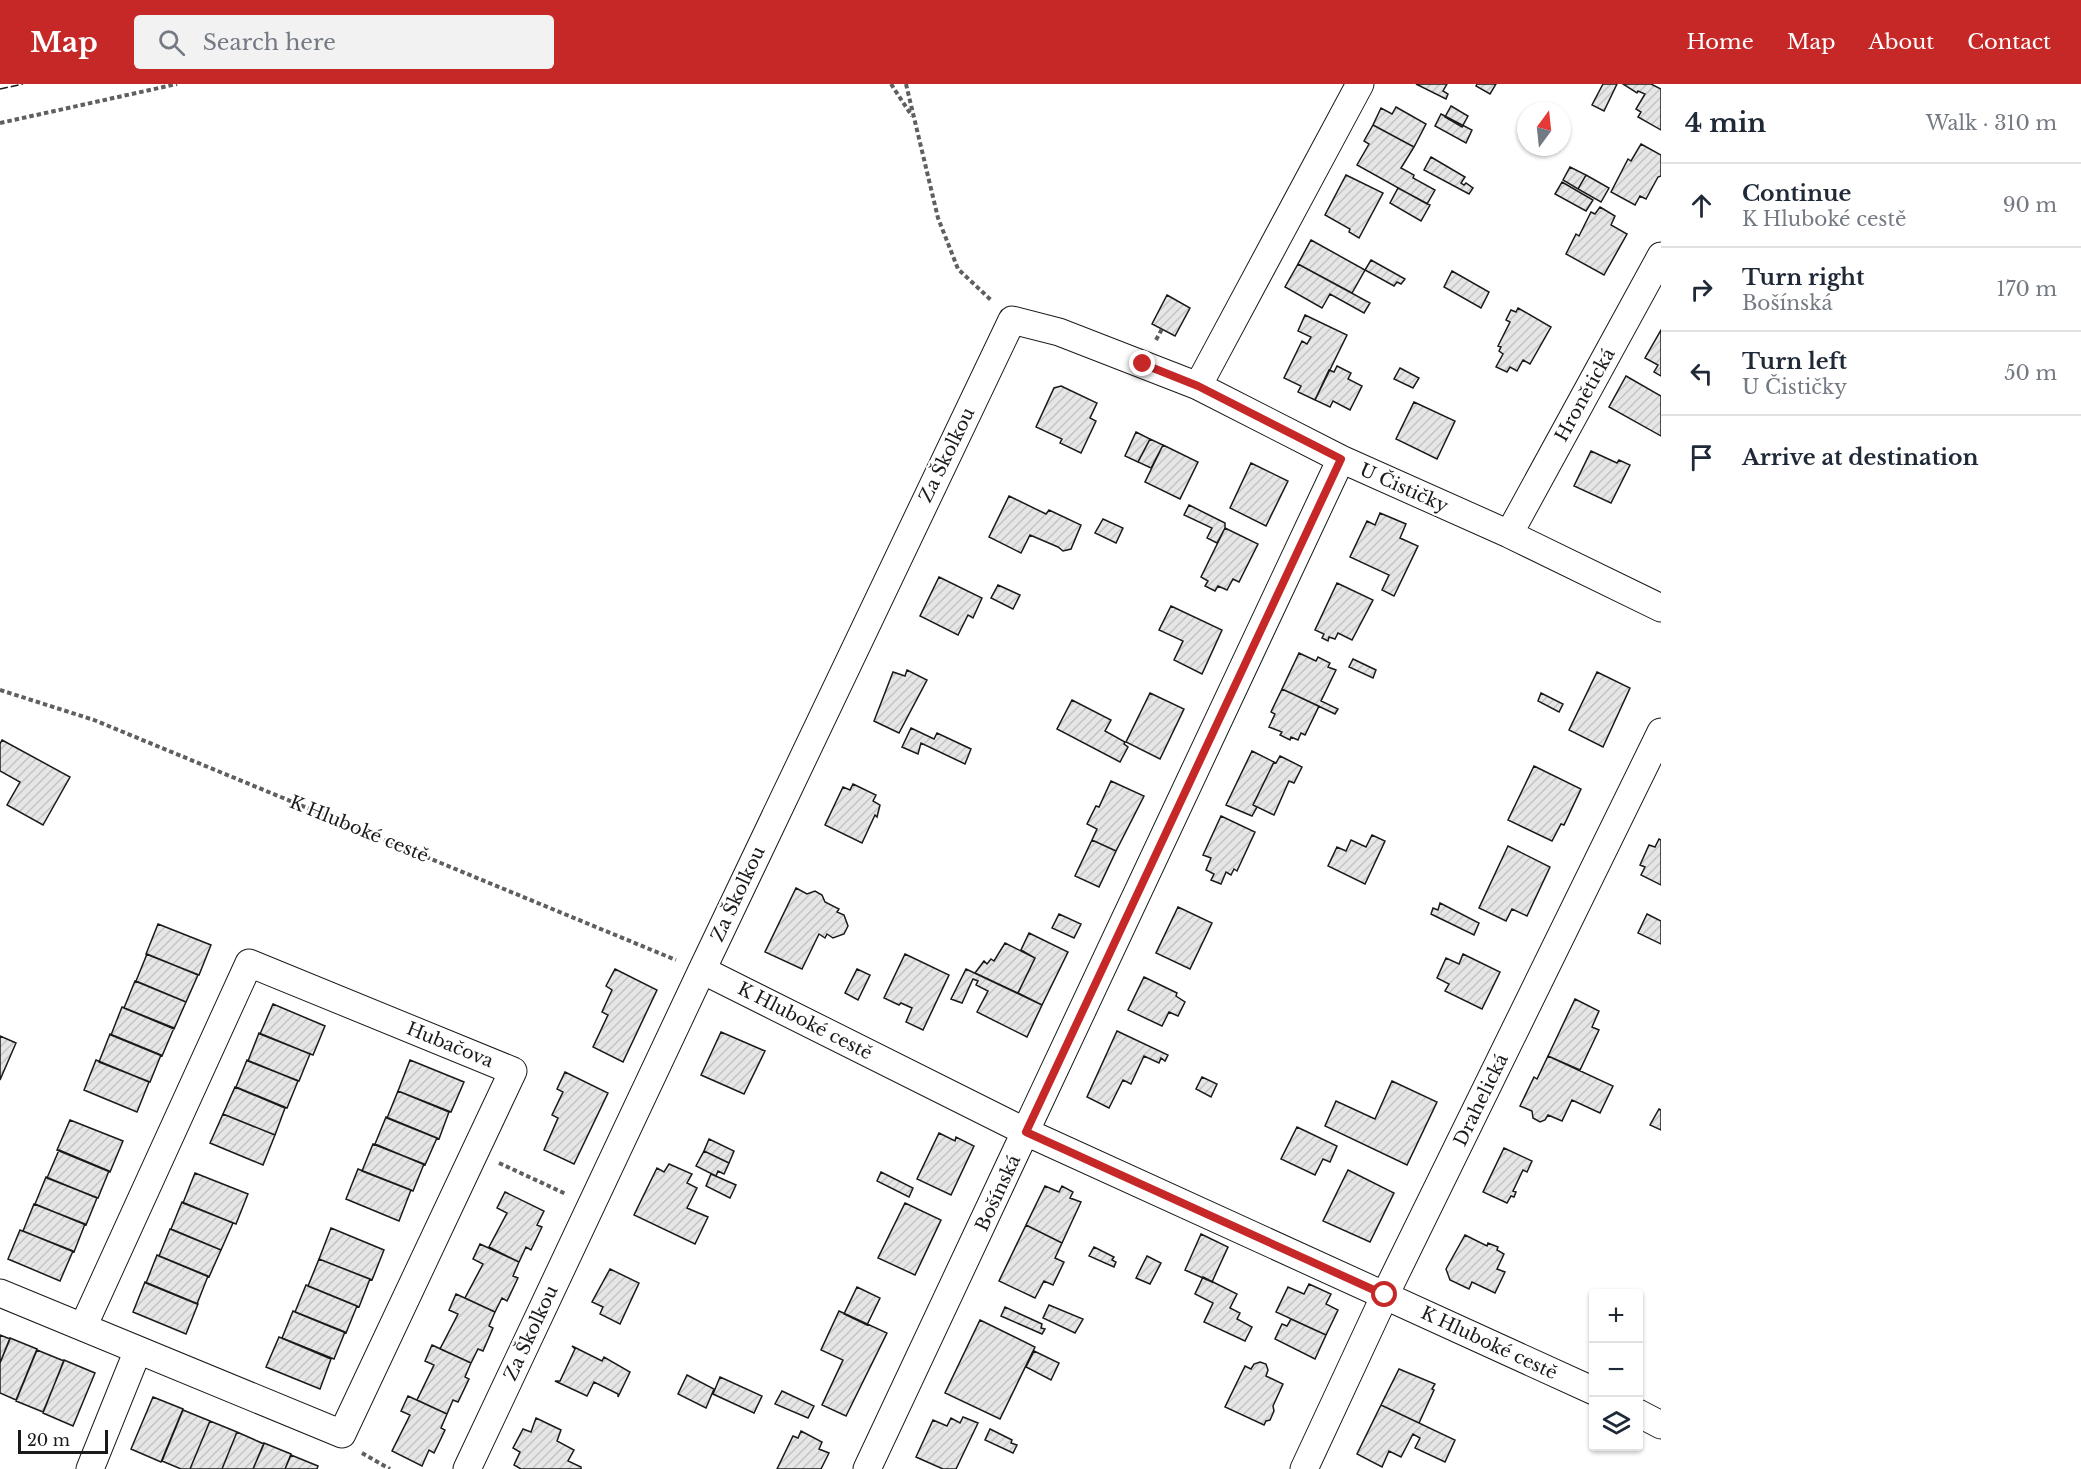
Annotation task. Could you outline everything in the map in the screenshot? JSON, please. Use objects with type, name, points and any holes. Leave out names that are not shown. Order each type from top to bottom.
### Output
[{"type":"street","points":[[1198,386],[1360,84]]},
{"type":"street","name":"Hronětická","points":[[1509,534],[1661,256]]},
{"type":"street","name":"U Čističky","points":[[1012,320],[1059,332],[1198,386],[1341,459],[1509,534],[1661,608]]},
{"type":"street","name":"Za Školkou","points":[[467,1469],[1012,320]]},
{"type":"street","name":"Bošínská","points":[[867,1469],[1341,459]]},
{"type":"street","name":"Drahelická","points":[[1304,1469],[1385,1295],[1661,732]]},
{"type":"street","name":"Hubačova","points":[[0,1293],[342,1434],[513,1071],[249,963],[83,1327]]},
{"type":"street","name":"K Hluboké cestě","points":[[702,970],[1026,1132],[1589,1389]]},
{"type":"street","points":[[90,1469],[138,1350]]},
{"type":"street","points":[[1643,1416],[1661,1425]]},
{"type":"path","points":[[0,123],[177,84]]},
{"type":"path","points":[[891,84],[914,118]]},
{"type":"path","points":[[906,84],[938,218],[958,269],[1012,320]]},
{"type":"path","name":"K Hluboké cestě","points":[[0,690],[93,720],[702,970]]},
{"type":"path","points":[[475,1151],[591,1206]]},
{"type":"building","points":[[1416,84],[1447,84],[1443,91],[1448,94],[1446,99]]},
{"type":"building","points":[[1477,84],[1496,84],[1490,94],[1476,86]]},
{"type":"building","points":[[1603,84],[1617,84],[1604,111],[1592,105]]},
{"type":"building","points":[[1623,84],[1651,84],[1661,89],[1661,130],[1638,117],[1641,112],[1636,109],[1645,94],[1638,91],[1637,93]]},
{"type":"building","points":[[1451,106],[1468,116],[1462,127],[1445,117]]},
{"type":"building","points":[[1396,107],[1426,124],[1414,147],[1373,125],[1381,108],[1392,114]]},
{"type":"building","points":[[1441,114],[1472,130],[1466,143],[1435,126]]},
{"type":"building","points":[[1373,125],[1414,147],[1401,168],[1414,175],[1413,178],[1435,190],[1427,204],[1357,165],[1369,144],[1364,141]]},
{"type":"building","points":[[1641,144],[1661,155],[1661,176],[1658,177],[1646,199],[1640,196],[1635,205],[1611,192],[1628,159],[1631,161]]},
{"type":"building","points":[[1431,157],[1465,177],[1461,183],[1464,185],[1466,183],[1473,188],[1469,194],[1424,170]]},
{"type":"building","points":[[1570,167],[1586,175],[1578,189],[1563,180]]},
{"type":"building","points":[[1346,175],[1383,193],[1359,238],[1349,232],[1350,229],[1325,215]]},
{"type":"building","points":[[1586,175],[1609,188],[1601,202],[1578,189]]},
{"type":"building","points":[[1562,182],[1593,200],[1586,211],[1555,194]]},
{"type":"building","points":[[1398,188],[1430,205],[1421,221],[1390,203]]},
{"type":"building","points":[[1600,207],[1615,216],[1611,225],[1627,234],[1604,275],[1566,254],[1576,234],[1579,236],[1591,212],[1595,214]]},
{"type":"building","points":[[1311,240],[1365,270],[1352,293],[1298,264]]},
{"type":"building","points":[[1371,260],[1405,279],[1401,284],[1397,282],[1394,286],[1365,270]]},
{"type":"building","points":[[1298,264],[1370,303],[1364,313],[1330,294],[1322,308],[1285,287]]},
{"type":"building","points":[[1452,271],[1489,292],[1481,308],[1444,287]]},
{"type":"building","points":[[1167,295],[1190,308],[1175,336],[1152,324]]},
{"type":"building","points":[[1518,308],[1551,327],[1530,364],[1523,360],[1517,371],[1510,367],[1507,372],[1496,367],[1503,354],[1499,351],[1501,347],[1498,346],[1510,322],[1506,320],[1511,310],[1516,312]]},
{"type":"building","points":[[1305,315],[1347,335],[1315,400],[1298,392],[1301,386],[1284,378],[1302,341],[1307,344],[1311,337],[1298,331]]},
{"type":"building","points":[[1661,330],[1661,376],[1654,372],[1658,365],[1645,358]]},
{"type":"building","points":[[1337,366],[1351,373],[1348,379],[1362,386],[1350,410],[1333,401],[1330,407],[1315,400],[1329,370],[1334,372]]},
{"type":"building","points":[[1400,368],[1419,378],[1413,388],[1394,379]]},
{"type":"building","points":[[1626,376],[1661,396],[1661,436],[1609,407]]},
{"type":"building","points":[[1061,386],[1097,403],[1090,418],[1096,421],[1081,453],[1060,443],[1062,439],[1036,427],[1054,388]]},
{"type":"building","points":[[1414,402],[1455,421],[1437,459],[1396,439]]},
{"type":"building","points":[[1136,432],[1150,439],[1138,462],[1125,456]]},
{"type":"building","points":[[1150,439],[1163,445],[1151,468],[1138,462]]},
{"type":"building","points":[[1163,445],[1198,462],[1180,499],[1145,482]]},
{"type":"building","points":[[1591,451],[1617,463],[1619,460],[1630,465],[1611,503],[1574,486]]},
{"type":"building","points":[[1251,463],[1288,481],[1266,526],[1230,508]]},
{"type":"building","points":[[1009,496],[1046,514],[1049,510],[1081,525],[1071,549],[1063,551],[1030,535],[1021,553],[989,537]]},
{"type":"building","points":[[1189,505],[1225,523],[1225,528],[1217,543],[1207,538],[1212,528],[1184,515]]},
{"type":"building","points":[[1380,513],[1406,524],[1400,538],[1418,546],[1394,596],[1382,590],[1389,575],[1350,557],[1367,521],[1375,525]]},
{"type":"building","points":[[1103,519],[1123,528],[1116,543],[1095,533]]},
{"type":"building","points":[[1225,528],[1258,544],[1239,582],[1233,579],[1227,590],[1218,586],[1215,591],[1205,586],[1208,581],[1201,577]]},
{"type":"building","points":[[939,577],[982,598],[973,618],[968,615],[958,635],[920,616]]},
{"type":"building","points":[[1337,583],[1373,600],[1352,640],[1338,633],[1335,639],[1329,637],[1328,641],[1322,638],[1324,634],[1315,630]]},
{"type":"building","points":[[998,585],[1020,595],[1013,609],[991,598]]},
{"type":"building","points":[[1171,606],[1222,630],[1202,674],[1174,660],[1183,641],[1159,630]]},
{"type":"building","points":[[1299,653],[1316,661],[1318,657],[1330,663],[1328,667],[1336,670],[1321,701],[1338,709],[1335,714],[1282,689]]},
{"type":"building","points":[[1353,659],[1376,670],[1373,678],[1349,667]]},
{"type":"building","points":[[907,670],[927,680],[899,733],[874,721],[893,672],[905,676]]},
{"type":"building","points":[[1597,672],[1630,688],[1603,747],[1569,730]]},
{"type":"building","points":[[1282,689],[1319,706],[1305,735],[1301,733],[1298,740],[1291,737],[1290,740],[1280,735],[1282,732],[1269,727],[1275,714],[1271,712]]},
{"type":"building","points":[[1150,693],[1184,709],[1160,759],[1126,742]]},
{"type":"building","points":[[1541,693],[1563,704],[1559,712],[1538,701]]},
{"type":"building","points":[[1072,700],[1111,720],[1105,731],[1125,742],[1124,744],[1128,747],[1120,762],[1057,729]]},
{"type":"building","points":[[911,728],[934,739],[937,733],[971,749],[965,764],[921,743],[918,754],[902,747]]},
{"type":"building","points":[[2,740],[70,777],[43,825],[7,805],[20,782],[0,771]]},
{"type":"building","points":[[1252,751],[1274,762],[1253,805],[1257,807],[1252,816],[1226,805]]},
{"type":"building","points":[[1280,756],[1302,767],[1294,783],[1289,781],[1274,815],[1253,805],[1274,762],[1276,763]]},
{"type":"building","points":[[1534,766],[1581,789],[1564,825],[1561,824],[1552,841],[1508,820]]},
{"type":"building","points":[[1111,781],[1144,796],[1116,851],[1092,840],[1097,829],[1087,824],[1096,806],[1099,807]]},
{"type":"building","points":[[853,784],[876,795],[873,801],[880,805],[877,817],[875,815],[862,843],[825,825],[843,787],[850,790]]},
{"type":"building","points":[[1221,816],[1255,832],[1237,871],[1234,869],[1231,875],[1226,872],[1221,884],[1211,880],[1214,874],[1206,870],[1211,858],[1203,855]]},
{"type":"building","points":[[1372,835],[1385,841],[1365,884],[1328,866],[1337,847],[1346,851],[1351,840],[1366,847]]},
{"type":"building","points":[[1659,839],[1661,840],[1661,885],[1641,875],[1645,867],[1640,865],[1649,845],[1655,847]]},
{"type":"building","points":[[1092,840],[1116,851],[1099,887],[1075,876]]},
{"type":"building","points":[[1508,846],[1550,867],[1527,916],[1512,909],[1506,921],[1479,908]]},
{"type":"building","points":[[796,888],[807,894],[815,891],[822,895],[825,902],[839,909],[837,912],[844,915],[848,926],[844,934],[833,938],[827,934],[825,938],[819,934],[802,969],[765,952]]},
{"type":"building","points":[[1440,903],[1479,923],[1474,935],[1431,914],[1433,908],[1438,910]]},
{"type":"building","points":[[1178,907],[1212,923],[1190,969],[1156,953]]},
{"type":"building","points":[[1059,914],[1081,924],[1074,938],[1052,928]]},
{"type":"building","points":[[1647,914],[1661,921],[1661,944],[1638,933]]},
{"type":"building","points":[[158,924],[211,945],[199,975],[146,954]]},
{"type":"building","points":[[1029,933],[1068,952],[1042,1005],[1018,993],[1035,958],[1021,950]]},
{"type":"building","points":[[1005,943],[1035,958],[1018,993],[975,973],[984,961],[987,964],[991,959],[994,961]]},
{"type":"building","points":[[147,954],[198,975],[186,1002],[136,981]]},
{"type":"building","points":[[905,954],[949,975],[923,1030],[906,1022],[912,1008],[884,998]]},
{"type":"building","points":[[1463,954],[1500,972],[1482,1009],[1445,991],[1449,984],[1437,978],[1446,958],[1459,964]]},
{"type":"building","points":[[615,969],[657,990],[623,1062],[593,1047],[608,1015],[602,1012],[612,990],[606,986]]},
{"type":"building","points":[[857,969],[870,975],[858,1000],[845,993]]},
{"type":"building","points":[[966,969],[1042,1005],[1027,1037],[977,1012],[988,991],[976,985],[978,981],[973,979],[962,1003],[951,999]]},
{"type":"building","points":[[1144,977],[1177,993],[1176,996],[1185,1002],[1178,1016],[1169,1012],[1162,1026],[1128,1010]]},
{"type":"building","points":[[135,981],[186,1002],[174,1029],[124,1008]]},
{"type":"building","points":[[1575,999],[1599,1011],[1592,1027],[1599,1030],[1580,1070],[1548,1056]]},
{"type":"building","points":[[273,1004],[325,1026],[313,1055],[260,1034]]},
{"type":"building","points":[[122,1007],[174,1028],[162,1056],[111,1035]]},
{"type":"building","points":[[1117,1031],[1168,1055],[1165,1061],[1161,1058],[1159,1063],[1144,1056],[1131,1084],[1123,1080],[1109,1108],[1087,1097]]},
{"type":"building","points":[[721,1032],[765,1051],[744,1094],[701,1075]]},
{"type":"building","points":[[259,1033],[310,1054],[299,1081],[248,1061]]},
{"type":"building","points":[[110,1034],[161,1055],[150,1082],[99,1062]]},
{"type":"building","points":[[0,1036],[16,1043],[0,1080]]},
{"type":"building","points":[[1548,1056],[1613,1086],[1600,1113],[1572,1100],[1562,1121],[1548,1115],[1540,1122],[1533,1118],[1532,1111],[1520,1106],[1534,1077],[1537,1079]]},
{"type":"building","points":[[96,1060],[149,1082],[137,1112],[84,1090]]},
{"type":"building","points":[[247,1060],[298,1081],[287,1108],[236,1087]]},
{"type":"building","points":[[410,1060],[464,1082],[451,1112],[398,1091]]},
{"type":"building","points":[[565,1072],[608,1093],[574,1164],[544,1150],[558,1118],[552,1115],[563,1092],[557,1089]]},
{"type":"building","points":[[1202,1077],[1217,1084],[1211,1097],[1196,1089]]},
{"type":"building","points":[[1392,1081],[1437,1102],[1407,1165],[1325,1126],[1336,1101],[1375,1119]]},
{"type":"building","points":[[235,1087],[285,1108],[275,1135],[223,1114]]},
{"type":"building","points":[[398,1091],[449,1112],[439,1139],[387,1118]]},
{"type":"building","points":[[1659,1109],[1661,1110],[1661,1130],[1650,1125]]},
{"type":"building","points":[[223,1114],[275,1135],[263,1165],[210,1143]]},
{"type":"building","points":[[386,1117],[437,1138],[425,1165],[375,1144]]},
{"type":"building","points":[[70,1120],[123,1141],[110,1172],[57,1150]]},
{"type":"building","points":[[1297,1127],[1337,1146],[1330,1162],[1323,1159],[1315,1175],[1281,1159]]},
{"type":"building","points":[[939,1133],[955,1141],[956,1137],[974,1146],[951,1195],[917,1179]]},
{"type":"building","points":[[709,1139],[734,1151],[729,1163],[704,1151]]},
{"type":"building","points":[[373,1144],[424,1164],[413,1191],[362,1171]]},
{"type":"building","points":[[1504,1148],[1532,1161],[1527,1172],[1523,1170],[1513,1191],[1516,1192],[1514,1197],[1511,1196],[1507,1203],[1483,1192]]},
{"type":"building","points":[[59,1150],[109,1171],[98,1198],[47,1178]]},
{"type":"building","points":[[704,1151],[729,1163],[724,1174],[718,1171],[716,1176],[696,1166]]},
{"type":"building","points":[[669,1164],[692,1174],[687,1183],[697,1188],[687,1208],[708,1217],[695,1244],[634,1215],[657,1168],[664,1172]]},
{"type":"building","points":[[358,1169],[411,1190],[399,1221],[346,1199]]},
{"type":"building","points":[[1348,1170],[1394,1193],[1370,1242],[1323,1221]]},
{"type":"building","points":[[881,1172],[913,1188],[909,1197],[877,1181]]},
{"type":"building","points":[[195,1173],[248,1194],[236,1224],[183,1203]]},
{"type":"building","points":[[711,1174],[736,1185],[730,1198],[706,1186]]},
{"type":"building","points":[[46,1177],[97,1198],[86,1225],[35,1204]]},
{"type":"building","points":[[1045,1186],[1059,1192],[1062,1186],[1073,1192],[1070,1198],[1081,1202],[1062,1243],[1026,1225]]},
{"type":"building","points":[[505,1192],[544,1211],[537,1225],[542,1227],[531,1250],[526,1247],[519,1262],[489,1247],[507,1213],[497,1208]]},
{"type":"building","points":[[182,1202],[233,1223],[221,1250],[171,1229]]},
{"type":"building","points":[[905,1203],[941,1220],[915,1275],[878,1258]]},
{"type":"building","points":[[34,1204],[85,1224],[74,1252],[23,1231]]},
{"type":"building","points":[[1026,1225],[1062,1243],[1055,1258],[1064,1262],[1053,1285],[1044,1281],[1035,1298],[999,1281]]},
{"type":"building","points":[[331,1228],[384,1250],[372,1280],[319,1259]]},
{"type":"building","points":[[170,1229],[221,1250],[209,1277],[159,1256]]},
{"type":"building","points":[[20,1230],[73,1251],[60,1281],[8,1259]]},
{"type":"building","points":[[1201,1234],[1228,1247],[1212,1282],[1185,1270]]},
{"type":"building","points":[[1465,1235],[1487,1246],[1488,1243],[1498,1247],[1497,1250],[1504,1254],[1497,1269],[1505,1272],[1495,1293],[1472,1282],[1469,1289],[1450,1280],[1446,1269]]},
{"type":"building","points":[[480,1244],[519,1262],[513,1276],[518,1278],[507,1301],[502,1298],[495,1312],[465,1298],[483,1264],[473,1259]]},
{"type":"building","points":[[1094,1247],[1114,1257],[1112,1260],[1116,1262],[1114,1267],[1089,1256]]},
{"type":"building","points":[[157,1255],[208,1276],[197,1304],[146,1283]]},
{"type":"building","points":[[1147,1256],[1161,1263],[1150,1284],[1136,1278]]},
{"type":"building","points":[[319,1259],[370,1279],[359,1307],[308,1286]]},
{"type":"building","points":[[610,1269],[639,1283],[620,1324],[600,1314],[603,1307],[592,1302]]},
{"type":"building","points":[[1203,1277],[1237,1294],[1230,1308],[1240,1313],[1237,1319],[1252,1327],[1245,1341],[1204,1322],[1213,1303],[1195,1294]]},
{"type":"building","points":[[145,1282],[198,1304],[186,1334],[133,1312]]},
{"type":"building","points":[[1309,1284],[1331,1294],[1326,1304],[1338,1310],[1326,1335],[1276,1312],[1288,1287],[1304,1294]]},
{"type":"building","points":[[306,1285],[357,1306],[346,1333],[295,1312]]},
{"type":"building","points":[[857,1287],[880,1298],[867,1325],[844,1314]]},
{"type":"building","points":[[456,1294],[495,1312],[489,1326],[493,1328],[483,1351],[478,1349],[471,1363],[440,1349],[458,1314],[449,1310]]},
{"type":"building","points":[[1049,1305],[1083,1319],[1075,1333],[1043,1318]]},
{"type":"building","points":[[1005,1307],[1042,1324],[1041,1328],[1045,1329],[1042,1334],[1001,1316]]},
{"type":"building","points":[[293,1311],[345,1332],[334,1359],[282,1338]]},
{"type":"building","points":[[839,1311],[887,1333],[846,1416],[822,1405],[843,1360],[821,1350]]},
{"type":"building","points":[[1291,1319],[1326,1335],[1315,1359],[1275,1339],[1282,1324],[1287,1326]]},
{"type":"building","points":[[980,1320],[1035,1347],[1000,1419],[945,1393]]},
{"type":"building","points":[[0,1335],[10,1339],[0,1363]]},
{"type":"building","points":[[279,1337],[331,1359],[320,1389],[266,1367]]},
{"type":"building","points":[[10,1338],[37,1349],[16,1400],[0,1393],[0,1363]]},
{"type":"building","points":[[432,1345],[471,1363],[465,1377],[469,1379],[458,1402],[453,1400],[447,1414],[417,1400],[434,1365],[425,1361]]},
{"type":"building","points":[[572,1346],[602,1361],[604,1357],[630,1372],[618,1397],[618,1394],[594,1382],[587,1396],[555,1381],[560,1381],[575,1349]]},
{"type":"building","points":[[37,1350],[64,1361],[43,1412],[16,1401]]},
{"type":"building","points":[[1034,1351],[1059,1363],[1051,1380],[1026,1367]]},
{"type":"building","points":[[64,1360],[95,1373],[73,1426],[43,1413]]},
{"type":"building","points":[[1260,1362],[1266,1364],[1268,1370],[1266,1376],[1283,1384],[1273,1406],[1274,1411],[1270,1420],[1264,1425],[1225,1407],[1245,1366],[1251,1369],[1254,1364]]},
{"type":"building","points":[[1399,1369],[1435,1384],[1419,1423],[1381,1405]]},
{"type":"building","points":[[687,1375],[714,1389],[706,1408],[678,1394]]},
{"type":"building","points":[[720,1377],[762,1396],[754,1413],[713,1394]]},
{"type":"building","points":[[782,1391],[814,1406],[808,1418],[775,1404]]},
{"type":"building","points":[[408,1396],[447,1414],[441,1428],[445,1430],[434,1453],[429,1450],[422,1466],[392,1451],[410,1415],[401,1411]]},
{"type":"building","points":[[153,1397],[183,1409],[161,1462],[131,1449]]},
{"type":"building","points":[[1381,1405],[1455,1440],[1445,1462],[1415,1448],[1420,1438],[1413,1434],[1401,1457],[1389,1451],[1382,1467],[1357,1454]]},
{"type":"building","points":[[183,1410],[210,1421],[190,1469],[181,1469],[162,1461]]},
{"type":"building","points":[[963,1417],[978,1423],[956,1469],[943,1469],[916,1457],[933,1420],[947,1426],[951,1418],[960,1423]]},
{"type":"building","points":[[536,1418],[561,1430],[557,1441],[574,1450],[568,1461],[581,1469],[521,1469],[514,1465],[520,1452],[513,1448],[523,1429],[531,1432]]},
{"type":"building","points":[[210,1421],[237,1432],[222,1469],[190,1469]]},
{"type":"building","points":[[990,1429],[1017,1445],[1013,1453],[985,1440]]},
{"type":"building","points":[[801,1431],[822,1442],[819,1449],[829,1453],[821,1469],[777,1469],[793,1436],[798,1438]]},
{"type":"building","points":[[237,1432],[264,1444],[253,1469],[222,1469]]},
{"type":"building","points":[[264,1443],[291,1454],[285,1469],[253,1469]]},
{"type":"building","points":[[291,1455],[318,1466],[317,1469],[285,1469]]},
{"type":"fence","points":[[0,89],[23,84]]},
{"type":"route","points":[[1143,364],[1198,386],[1341,459],[1026,1132],[1385,1295]]}]
